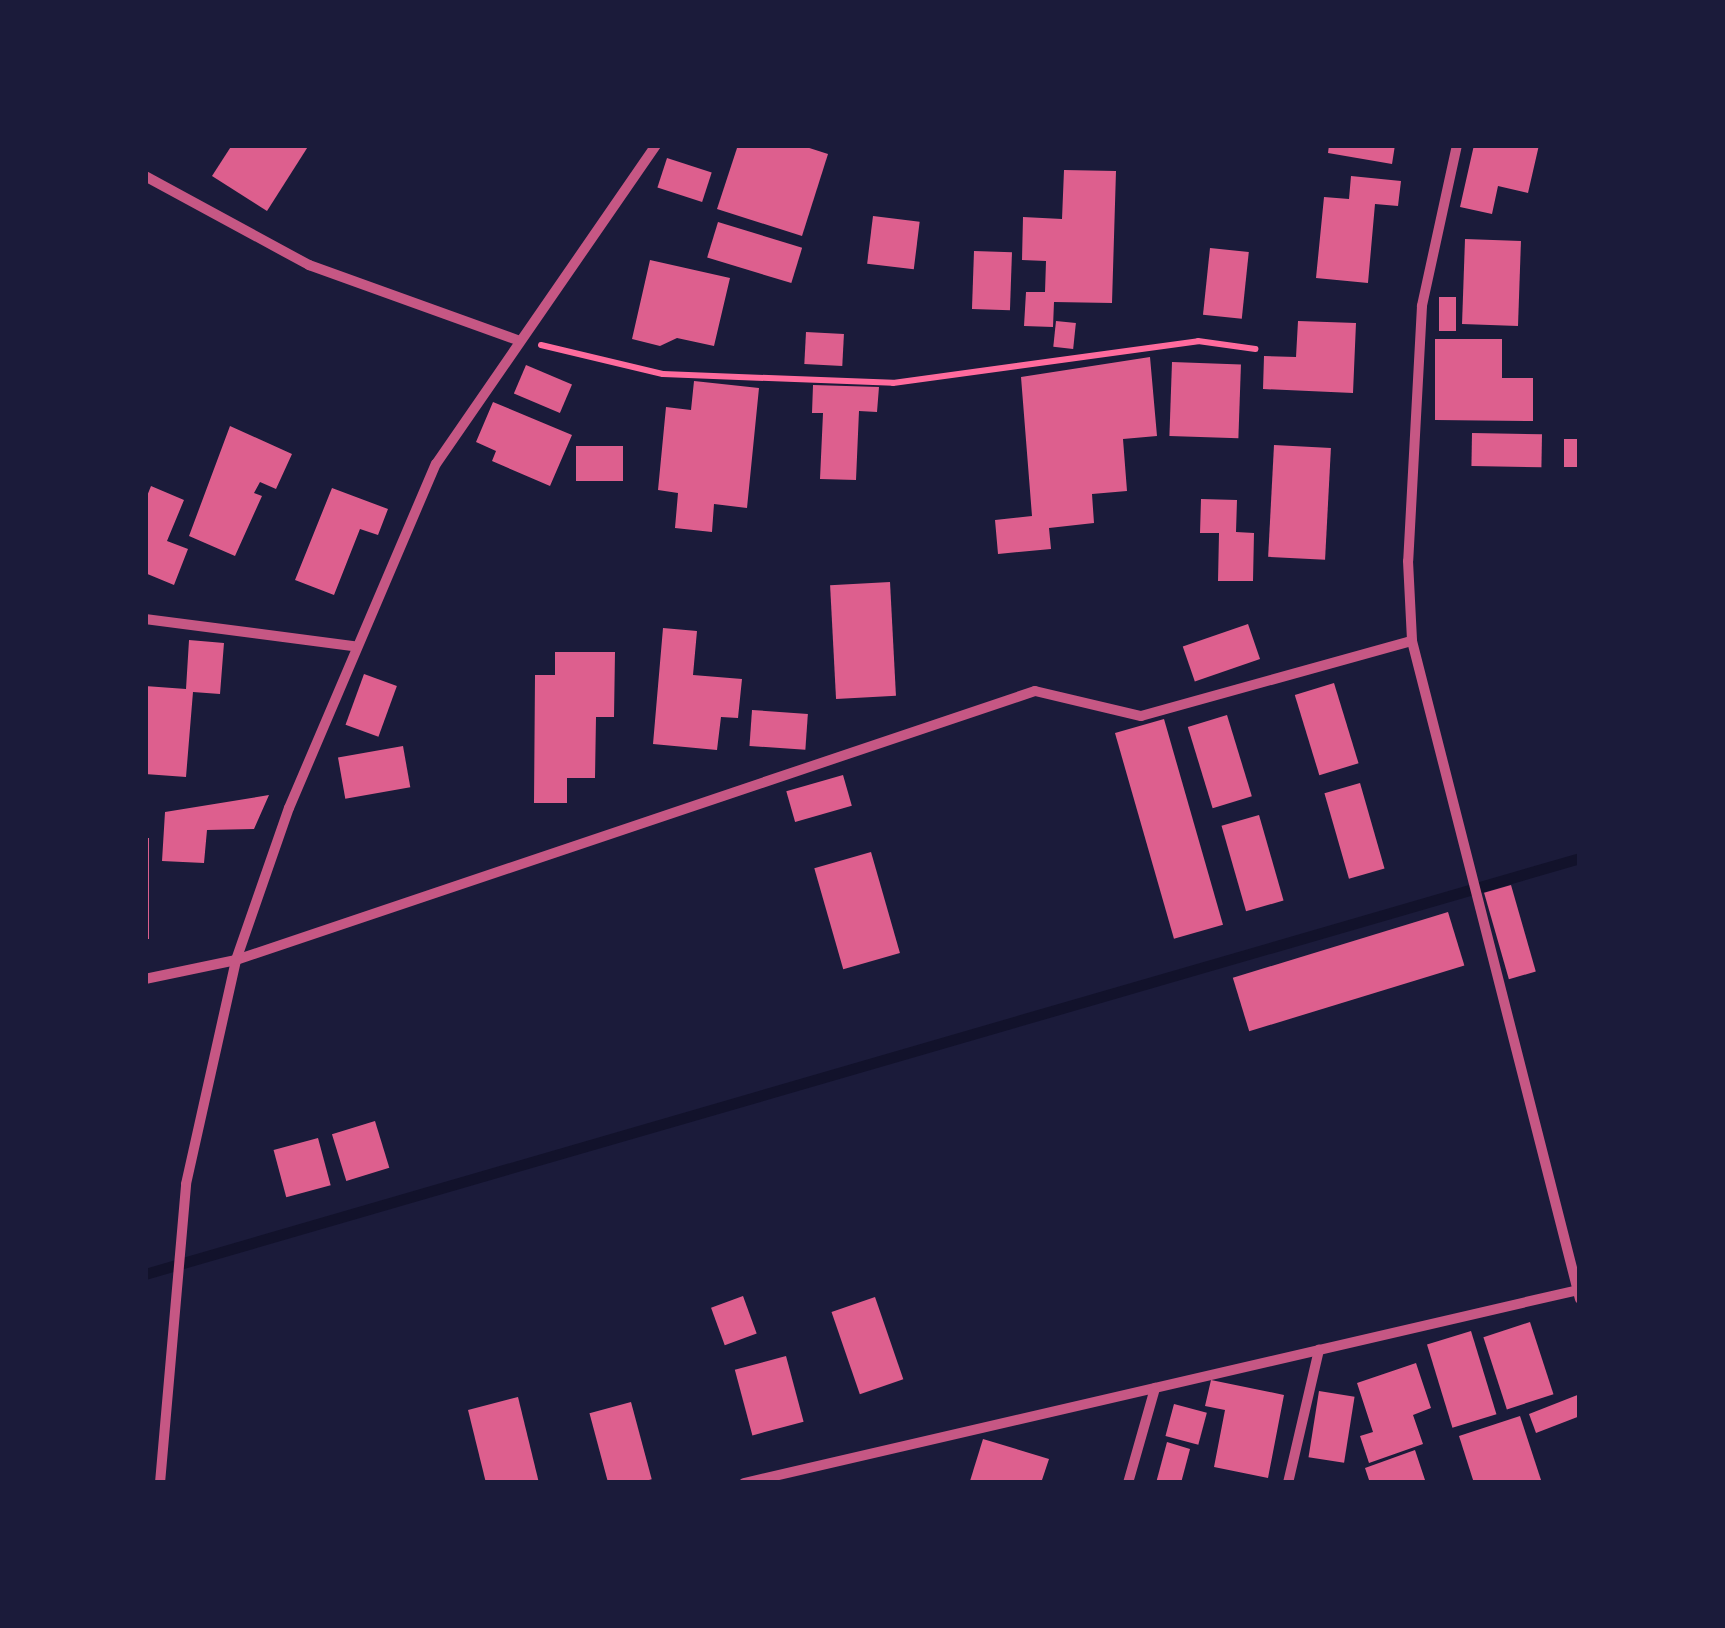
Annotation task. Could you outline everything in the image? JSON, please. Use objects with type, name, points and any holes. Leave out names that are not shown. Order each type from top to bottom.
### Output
[{"type":"street","points":[[160,1483],[186,1184],[236,960],[354,646],[436,464],[656,145]]},
{"type":"street","points":[[744,1483],[1318,1350],[1579,1295],[1412,641],[1408,561],[1422,306],[1457,145]]},
{"type":"street","points":[[145,176],[309,265],[520,340]]},
{"type":"street","points":[[145,619],[354,646]]},
{"type":"street","points":[[145,979],[236,960],[1035,691],[1141,716],[1412,641]]},
{"type":"street","points":[[1288,1483],[1318,1350]]},
{"type":"street","points":[[1128,1483],[1155,1388]]},
{"type":"path","points":[[520,340],[663,374],[893,383],[1198,341],[1255,349]]},
{"type":"building","points":[[232,145],[309,145],[267,211],[212,176]]},
{"type":"building","points":[[738,145],[800,145],[828,154],[802,236],[717,209]]},
{"type":"building","points":[[1329,145],[1395,145],[1392,164],[1328,153]]},
{"type":"building","points":[[1474,145],[1539,145],[1528,193],[1498,186],[1492,214],[1460,207]]},
{"type":"building","points":[[667,158],[712,173],[702,202],[657,187]]},
{"type":"building","points":[[1064,170],[1116,171],[1112,303],[1054,302],[1053,327],[1024,326],[1026,292],[1045,292],[1046,261],[1022,260],[1023,217],[1062,219]]},
{"type":"building","points":[[1351,176],[1401,181],[1398,206],[1375,204],[1368,283],[1316,278],[1324,197],[1349,199]]},
{"type":"building","points":[[873,216],[920,222],[914,269],[867,264]]},
{"type":"building","points":[[718,222],[802,248],[791,283],[707,257]]},
{"type":"building","points":[[1465,239],[1521,241],[1518,326],[1462,324]]},
{"type":"building","points":[[1210,248],[1249,252],[1242,319],[1203,315]]},
{"type":"building","points":[[974,251],[1012,252],[1010,310],[972,309]]},
{"type":"building","points":[[650,260],[730,278],[714,346],[677,338],[660,346],[632,339]]},
{"type":"building","points":[[1439,297],[1456,297],[1456,331],[1439,331]]},
{"type":"building","points":[[1056,321],[1076,323],[1073,349],[1053,347]]},
{"type":"building","points":[[1298,321],[1356,323],[1353,393],[1263,389],[1264,356],[1296,357]]},
{"type":"building","points":[[806,332],[844,334],[842,366],[804,364]]},
{"type":"building","points":[[1435,339],[1502,339],[1502,378],[1533,378],[1533,421],[1435,420]]},
{"type":"building","points":[[1150,357],[1157,436],[1123,439],[1127,491],[1092,494],[1094,523],[1049,528],[1051,549],[998,554],[995,520],[1032,516],[1021,377]]},
{"type":"building","points":[[1172,362],[1241,364],[1238,438],[1169,436]]},
{"type":"building","points":[[526,365],[572,385],[560,413],[514,394]]},
{"type":"building","points":[[694,381],[759,388],[747,508],[714,504],[712,532],[675,528],[678,493],[658,490],[666,407],[691,410]]},
{"type":"building","points":[[813,385],[879,387],[877,412],[859,411],[856,480],[820,479],[823,413],[812,413]]},
{"type":"building","points":[[493,402],[572,435],[550,486],[492,461],[496,451],[476,442]]},
{"type":"building","points":[[230,426],[292,454],[276,489],[260,482],[254,493],[262,496],[235,556],[189,536]]},
{"type":"building","points":[[1472,433],[1542,434],[1541,467],[1471,466]]},
{"type":"building","points":[[1564,439],[1580,439],[1580,467],[1564,467]]},
{"type":"building","points":[[1274,445],[1331,448],[1325,560],[1268,557]]},
{"type":"building","points":[[576,446],[623,446],[623,481],[576,481]]},
{"type":"building","points":[[151,486],[184,500],[167,541],[188,549],[174,585],[145,573],[145,501]]},
{"type":"building","points":[[332,488],[388,509],[378,535],[360,529],[334,595],[295,580]]},
{"type":"building","points":[[1201,499],[1237,500],[1236,532],[1254,533],[1253,581],[1218,581],[1219,533],[1200,533]]},
{"type":"building","points":[[890,582],[896,696],[836,699],[830,585]]},
{"type":"building","points":[[1248,624],[1260,659],[1195,681],[1183,646]]},
{"type":"building","points":[[663,628],[697,631],[693,675],[742,679],[738,718],[721,717],[717,750],[653,744]]},
{"type":"building","points":[[189,640],[224,643],[220,694],[193,692],[186,777],[145,774],[145,686],[186,689]]},
{"type":"building","points":[[555,652],[615,652],[614,717],[596,717],[595,778],[567,778],[567,803],[534,803],[535,675],[555,675]]},
{"type":"building","points":[[364,674],[397,686],[378,737],[346,725]]},
{"type":"building","points":[[1334,683],[1359,763],[1319,775],[1295,695]]},
{"type":"building","points":[[752,710],[808,714],[805,750],[749,746]]},
{"type":"building","points":[[1227,715],[1252,796],[1213,808],[1188,727]]},
{"type":"building","points":[[1164,719],[1223,925],[1174,939],[1115,733]]},
{"type":"building","points":[[403,746],[410,787],[345,799],[338,757]]},
{"type":"building","points":[[843,775],[852,806],[795,822],[786,791]]},
{"type":"building","points":[[1360,783],[1385,869],[1349,879],[1324,793]]},
{"type":"building","points":[[269,795],[254,829],[207,830],[204,863],[162,861],[165,812]]},
{"type":"building","points":[[1259,815],[1284,901],[1246,911],[1222,826]]},
{"type":"building","points":[[145,838],[149,838],[149,939],[145,939]]},
{"type":"building","points":[[871,852],[900,953],[843,969],[814,868]]},
{"type":"building","points":[[1511,885],[1536,972],[1509,979],[1484,893]]},
{"type":"building","points":[[1448,912],[1464,966],[1249,1031],[1233,978]]},
{"type":"building","points":[[375,1121],[389,1168],[346,1181],[332,1134]]},
{"type":"building","points":[[318,1138],[331,1185],[286,1197],[274,1150]]},
{"type":"building","points":[[743,1296],[757,1334],[725,1345],[711,1308]]},
{"type":"building","points":[[875,1297],[903,1379],[860,1394],[832,1312]]},
{"type":"building","points":[[1530,1322],[1553,1394],[1507,1409],[1483,1337]]},
{"type":"building","points":[[1471,1331],[1496,1414],[1452,1428],[1427,1344]]},
{"type":"building","points":[[786,1356],[804,1422],[752,1435],[735,1370]]},
{"type":"building","points":[[1416,1363],[1431,1408],[1413,1415],[1423,1444],[1369,1463],[1360,1436],[1373,1432],[1357,1383]]},
{"type":"building","points":[[1211,1380],[1284,1395],[1268,1478],[1214,1467],[1225,1410],[1205,1406]]},
{"type":"building","points":[[1319,1391],[1355,1397],[1344,1463],[1309,1457]]},
{"type":"building","points":[[1580,1394],[1580,1416],[1536,1433],[1529,1414]]},
{"type":"building","points":[[518,1397],[539,1483],[486,1483],[468,1410]]},
{"type":"building","points":[[631,1402],[652,1479],[608,1483],[589,1413]]},
{"type":"building","points":[[1174,1404],[1207,1413],[1198,1445],[1165,1436]]},
{"type":"building","points":[[1520,1416],[1542,1483],[1474,1483],[1459,1436]]},
{"type":"building","points":[[983,1439],[1049,1459],[1041,1483],[970,1481]]},
{"type":"building","points":[[1167,1442],[1190,1449],[1181,1483],[1156,1483]]},
{"type":"building","points":[[1415,1450],[1426,1483],[1370,1483],[1365,1468]]},
{"type":"waterway","points":[[145,1274],[1580,858]]}]
